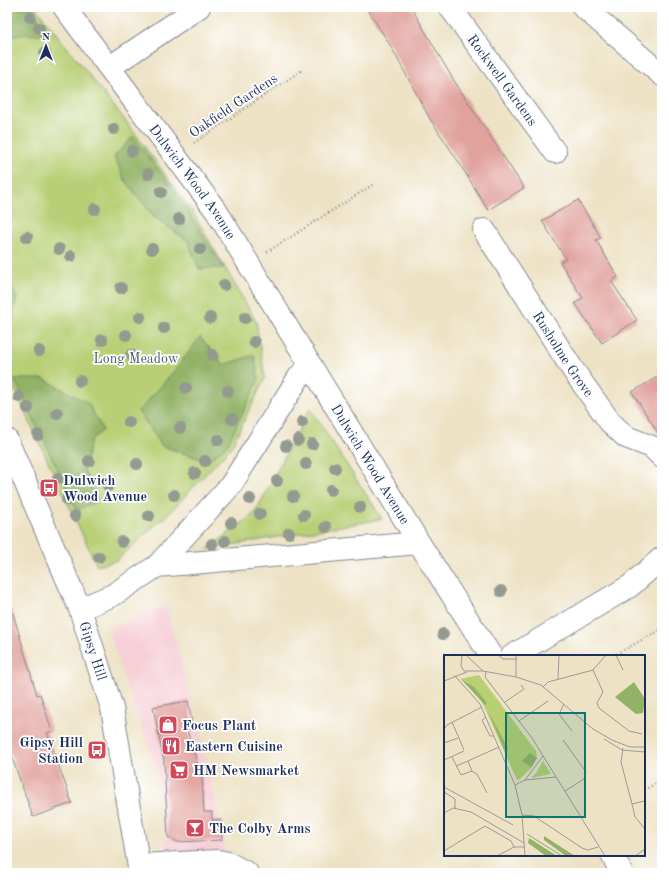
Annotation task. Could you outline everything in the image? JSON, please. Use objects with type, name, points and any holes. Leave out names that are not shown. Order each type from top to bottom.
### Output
[{"type":"street","name":"Dulwich Wood Avenue","points":[[64,7],[217,212],[419,543],[490,655]]},
{"type":"street","points":[[110,67],[199,7]]},
{"type":"street","name":"Rockwell Gardens","points":[[450,7],[555,152]]},
{"type":"street","points":[[583,7],[662,75]]},
{"type":"street","name":"Rusholme Grove","points":[[484,230],[574,370],[610,422],[626,437],[652,447],[662,457]]},
{"type":"street","name":"Dulwich Wood Avenue","points":[[80,610],[113,595],[157,566],[231,485],[299,377],[310,365]]},
{"type":"street","name":"Gipsy Hill","points":[[7,440],[80,610],[112,708],[140,869]]},
{"type":"street","name":"Dulwich Wood Avenue","points":[[157,566],[419,543]]},
{"type":"street","points":[[514,655],[630,586],[662,558]]},
{"type":"street","points":[[613,856],[622,873]]},
{"type":"street","points":[[140,869],[218,861],[246,873]]},
{"type":"path","name":"Oakfield Gardens","points":[[176,156],[302,70]]},
{"type":"path","points":[[248,264],[374,184]]},
{"type":"path","points":[[616,655],[662,629]]},
{"type":"path","points":[[645,789],[662,780]]},
{"type":"shaded area","points":[[166,605],[200,733],[224,839],[225,873],[167,873],[166,838],[155,761],[137,715],[108,630]]},
{"type":"green space","name":"Long Meadow","points":[[7,7],[35,7],[125,120],[192,211],[256,321],[265,378],[231,447],[170,512],[117,560],[97,566],[7,373]]},
{"type":"green space","points":[[7,7],[30,7],[49,34],[11,35],[7,25]]},
{"type":"green space","points":[[133,136],[176,193],[224,268],[199,269],[188,241],[154,217],[125,180],[114,157]]},
{"type":"green space","points":[[7,279],[17,298],[10,324],[7,325]]},
{"type":"green space","points":[[200,337],[224,365],[254,355],[259,379],[227,446],[207,461],[162,446],[138,411],[186,356]]},
{"type":"green space","points":[[14,379],[44,379],[88,403],[103,430],[91,440],[84,470],[98,501],[77,510]]},
{"type":"green space","points":[[310,408],[382,519],[208,549],[255,513]]},
{"type":"building","points":[[366,7],[411,7],[451,76],[524,188],[488,210],[430,119],[390,45]]},
{"type":"building","points":[[578,200],[601,238],[596,240],[618,277],[611,281],[637,320],[602,343],[575,303],[583,298],[560,262],[566,259],[542,221]]},
{"type":"building","points":[[662,374],[662,439],[632,392]]},
{"type":"building","points":[[7,610],[12,610],[37,695],[40,694],[52,731],[47,733],[72,803],[33,817],[7,743]]},
{"type":"building","points":[[188,701],[193,729],[187,730],[202,778],[204,812],[212,812],[212,820],[221,820],[222,840],[178,842],[168,837],[164,761],[153,707]]},
{"type":"place","name":"Dulwich Wood Avenue","points":[[49,488]]},
{"type":"place","name":"Focus Plant","points":[[168,725]]},
{"type":"place","name":"Eastern Cuisine","points":[[171,746]]},
{"type":"place","name":"Gipsy Hill Station","points":[[97,750]]},
{"type":"place","name":"HM Newsmarket","points":[[179,770]]},
{"type":"place","name":"The Colby Arms","points":[[195,828]]}]
